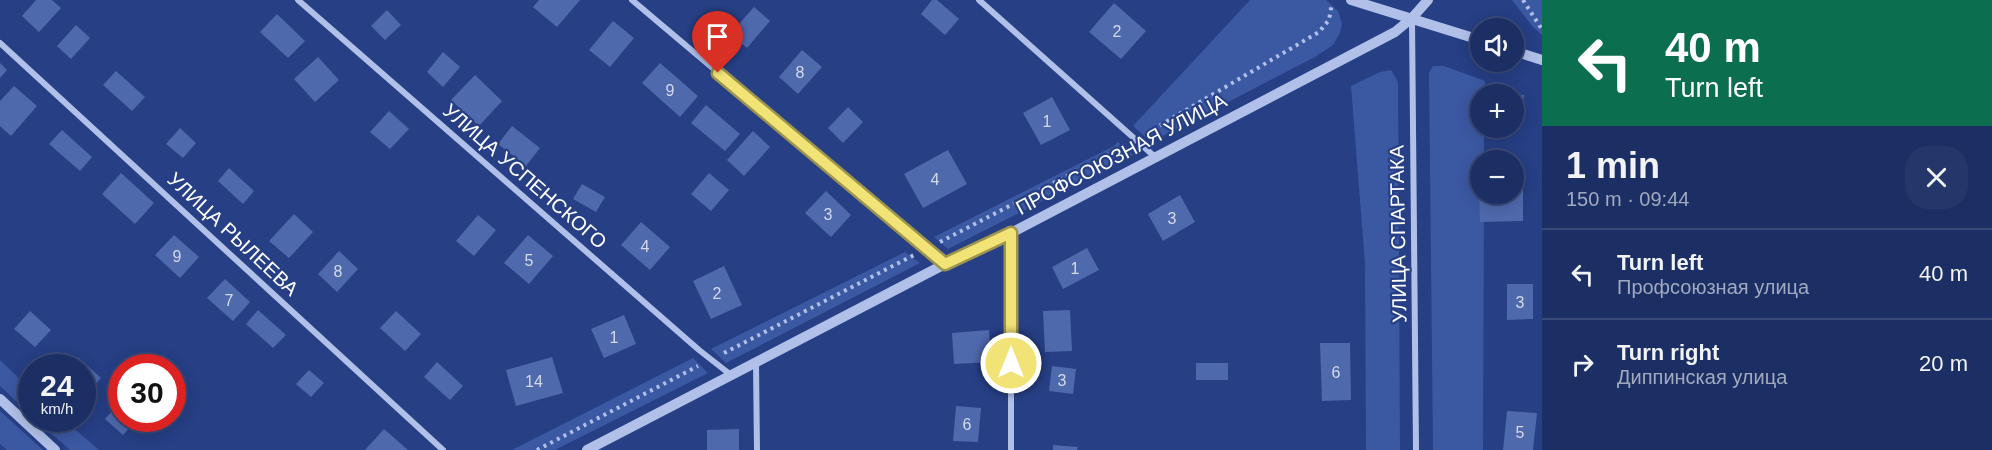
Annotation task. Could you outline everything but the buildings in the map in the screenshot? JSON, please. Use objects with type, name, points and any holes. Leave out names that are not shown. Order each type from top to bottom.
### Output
[{"type":"street","name":"УЛИЦА УСПЕНСКОГО","points":[[298,0],[699,350],[731,375]]},
{"type":"street","points":[[632,0],[945,264]]},
{"type":"street","points":[[979,0],[1154,156]]},
{"type":"street","points":[[1351,0],[1470,37]]},
{"type":"street","name":"ПРОФСОЮЗНАЯ УЛИЦА","points":[[587,450],[945,264],[1011,233],[1154,156],[1395,32],[1428,0]]},
{"type":"street","name":"УЛИЦА СПАРТАКА","points":[[1412,18],[1416,450]]},
{"type":"street","name":"УЛИЦА РЫЛЕЕВА","points":[[0,43],[443,450]]},
{"type":"street","points":[[1524,54],[1542,60]]},
{"type":"street","points":[[1011,233],[1011,450]]},
{"type":"street","points":[[756,363],[757,450]]},
{"type":"street","points":[[0,399],[55,450]]},
{"type":"path","points":[[1523,0],[1541,28]]},
{"type":"path","points":[[1329,20],[1332,3]]},
{"type":"shaded area","points":[[1250,0],[1326,0],[1338,11],[1342,24],[1340,33],[1333,45],[1315,57],[1151,142],[1133,126]]},
{"type":"shaded area","points":[[1512,0],[1542,0],[1542,35],[1533,27]]},
{"type":"shaded area","points":[[1433,66],[1444,66],[1485,81],[1485,84],[1470,84],[1470,138],[1484,138],[1484,150],[1470,150],[1470,204],[1484,204],[1483,450],[1433,450],[1429,73]]},
{"type":"shaded area","points":[[1391,70],[1398,82],[1400,450],[1366,450],[1365,264],[1351,86],[1380,72]]},
{"type":"shaded area","points":[[1118,142],[1133,155],[948,249],[934,237],[1114,146]]},
{"type":"shaded area","points":[[905,252],[920,263],[726,363],[711,349]]},
{"type":"shaded area","points":[[693,358],[708,373],[555,450],[512,450]]},
{"type":"shaded area","points":[[0,360],[18,377],[18,403],[0,386]]},
{"type":"shaded area","points":[[0,411],[18,427],[18,432],[23,432],[43,450],[7,450],[0,444]]},
{"type":"shaded area","points":[[50,432],[78,432],[99,450],[70,450]]},
{"type":"route","points":[[718,73],[945,264],[1011,233],[1011,363]]}]
